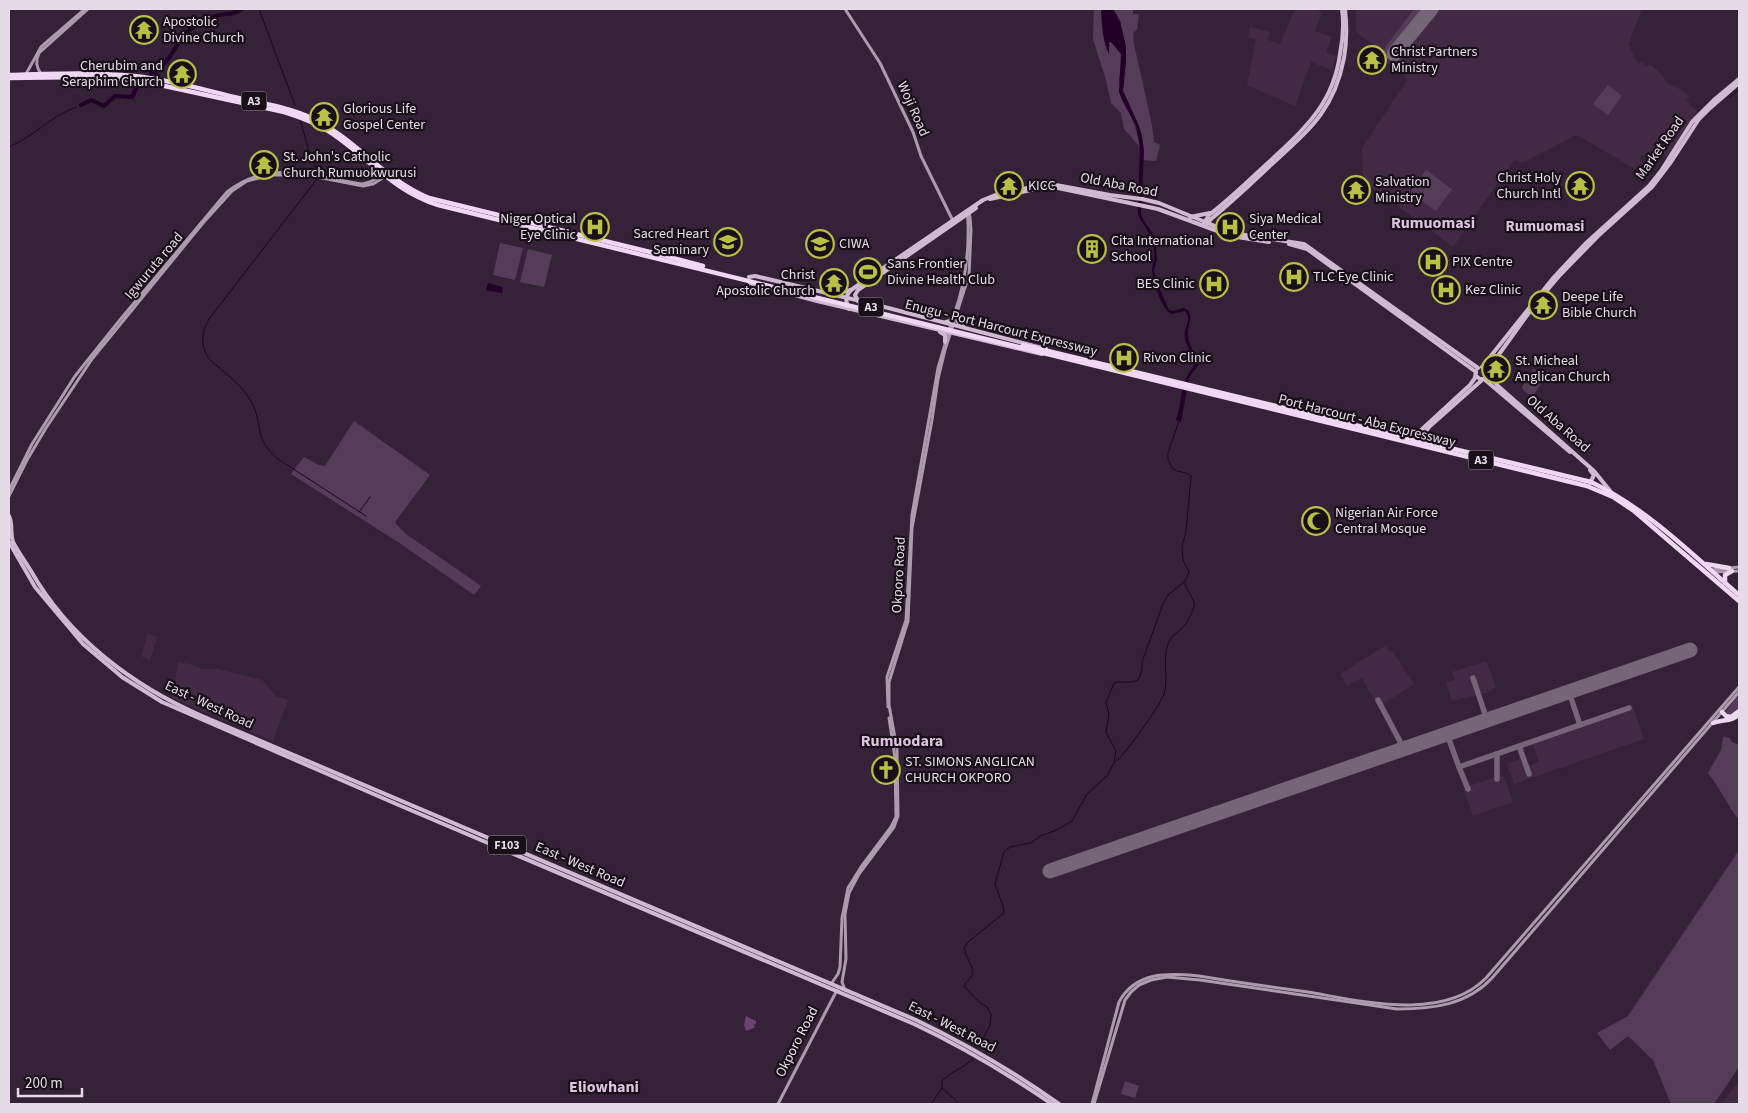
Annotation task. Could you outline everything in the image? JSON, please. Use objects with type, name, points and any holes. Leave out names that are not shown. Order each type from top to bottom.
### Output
[{"type":"highway","name":"Enugu - Port Harcourt Expressway","points":[[9,76],[26,74],[135,76],[170,82],[290,110],[332,129],[404,190],[438,205],[1189,387]]},
{"type":"highway","name":"Enugu - Port Harcourt Expressway","points":[[9,76],[137,80],[284,112],[305,119],[331,132],[386,175],[416,192],[443,202],[654,253],[769,284]]},
{"type":"highway","name":"Port Harcourt - Aba Expressway","points":[[1189,387],[1589,484],[1634,511],[1739,601]]},
{"type":"highway","name":"Port Harcourt - Aba Expressway","points":[[1189,387],[1407,438],[1416,443],[1427,443],[1589,484],[1611,492],[1636,508],[1713,571],[1739,595]]},
{"type":"highway","points":[[1407,438],[1422,432],[1427,443]]},
{"type":"highway","points":[[1704,564],[1730,570],[1725,576],[1725,583]]},
{"type":"highway","points":[[1722,712],[1726,716],[1731,717],[1739,712]]},
{"type":"highway","points":[[1713,723],[1722,720],[1733,720],[1739,712]]},
{"type":"main road","points":[[41,74],[36,63],[39,53],[86,9]]},
{"type":"main road","points":[[26,74],[41,47],[86,9]]},
{"type":"main road","name":"Woji Road","points":[[845,9],[880,63],[913,132],[921,156],[953,221]]},
{"type":"main road","points":[[1206,224],[1213,214],[1243,192],[1305,133],[1326,108],[1341,71],[1346,40],[1343,9]]},
{"type":"main road","name":"Market Road","points":[[1416,443],[1422,432],[1470,386],[1478,371],[1554,277],[1592,238],[1649,186],[1661,171],[1692,122],[1739,78]]},
{"type":"main road","name":"Market Road","points":[[1422,432],[1483,379],[1533,307],[1560,275],[1598,236],[1652,187],[1699,119],[1739,83]]},
{"type":"main road","name":"Igwuruta road","points":[[9,496],[32,444],[75,376],[227,192],[250,177],[270,173],[304,173],[362,184],[386,175]]},
{"type":"main road","name":"Igwuruta road","points":[[17,477],[46,428],[92,359],[232,191],[247,182],[271,175],[307,175],[363,186],[373,184],[386,175]]},
{"type":"main road","name":"Old Aba Road","points":[[846,298],[851,290],[993,195],[1047,184],[1159,203],[1236,237],[1292,244],[1308,249],[1478,371],[1488,372],[1498,386],[1594,471],[1611,492]]},
{"type":"main road","name":"Old Aba Road","points":[[967,212],[994,198],[1049,187],[1164,210],[1236,234],[1296,242],[1307,246],[1478,371]]},
{"type":"main road","points":[[220,190],[227,192]]},
{"type":"main road","points":[[218,197],[218,202]]},
{"type":"main road","name":"Okporo Road","points":[[845,990],[842,982],[847,954],[845,914],[849,893],[859,874],[894,827],[898,816],[897,749],[889,697],[890,678],[895,656],[908,621],[914,516],[938,378],[949,333],[970,275],[972,230],[967,212]]},
{"type":"main road","points":[[1190,217],[1213,214]]},
{"type":"main road","points":[[1213,214],[1214,226]]},
{"type":"main road","name":"Old Aba Road","points":[[858,301],[855,295],[858,290],[953,221]]},
{"type":"main road","points":[[748,277],[755,276],[964,327],[1038,346],[1055,354]]},
{"type":"main road","points":[[736,277],[754,285],[1035,354],[1055,354]]},
{"type":"main road","points":[[832,295],[851,290]]},
{"type":"main road","points":[[846,298],[849,308]]},
{"type":"main road","points":[[870,304],[878,308],[874,314]]},
{"type":"main road","points":[[940,321],[949,322],[956,314]]},
{"type":"main road","points":[[956,314],[958,322],[964,327]]},
{"type":"main road","points":[[934,329],[944,334],[945,342]]},
{"type":"main road","name":"Okporo Road","points":[[831,984],[838,975],[842,956],[843,912],[848,888],[893,824],[896,814],[895,758],[886,698],[888,677],[906,620],[910,526],[936,380],[949,333]]},
{"type":"main road","points":[[1478,371],[1483,379]]},
{"type":"main road","name":"Old Aba Road","points":[[1483,379],[1592,472],[1594,477],[1589,484]]},
{"type":"main road","points":[[9,490],[17,477]]},
{"type":"main road","name":"East - West Road","points":[[9,516],[13,542],[33,580]]},
{"type":"main road","name":"East - West Road","points":[[9,542],[54,611],[84,646],[122,677],[162,702],[914,1024],[970,1052],[1010,1075],[1052,1104]]},
{"type":"main road","points":[[1713,571],[1739,569]]},
{"type":"main road","points":[[1109,1047],[1117,1010],[1122,997],[1134,984],[1156,975],[1198,976],[1400,1005],[1436,1002],[1473,990],[1486,978],[1739,687]]},
{"type":"main road","points":[[1093,1104],[1122,1005],[1139,985],[1156,979],[1166,977],[1200,980],[1397,1009],[1446,1004],[1462,1000],[1475,993],[1492,978],[1739,692]]},
{"type":"main road","name":"East - West Road","points":[[482,838],[831,984],[954,1038],[1059,1104]]},
{"type":"main road","points":[[838,975],[843,977]]},
{"type":"main road","name":"Okporo Road","points":[[778,1104],[836,990]]},
{"type":"shaded area","points":[[1094,9],[1101,9],[1104,34],[1110,48],[1109,42],[1121,54],[1120,86],[1140,147],[1124,129],[1121,113],[1111,103],[1093,39]]},
{"type":"shaded area","points":[[1101,9],[1113,9],[1120,21],[1126,47],[1123,91],[1142,136],[1144,151],[1141,214],[1155,237],[1157,260],[1154,270],[1158,285],[1169,310],[1184,308],[1189,311],[1188,338],[1192,349],[1201,361],[1189,378],[1181,422],[1176,420],[1182,390],[1187,377],[1197,362],[1185,340],[1187,314],[1185,311],[1172,314],[1168,312],[1161,301],[1154,280],[1152,269],[1153,245],[1150,235],[1138,214],[1140,147],[1136,126],[1119,92],[1121,54],[1109,42],[1109,54],[1103,32]]},
{"type":"shaded area","points":[[1113,9],[1133,9],[1133,14],[1139,14],[1137,30],[1133,33],[1134,44],[1154,142],[1160,145],[1156,161],[1143,160],[1142,136],[1123,91],[1126,47],[1120,21]]},
{"type":"shaded area","points":[[1295,9],[1316,9],[1322,13],[1315,31],[1332,37],[1326,52],[1336,56],[1332,70],[1311,62],[1295,106],[1247,85],[1256,39],[1248,37],[1250,27],[1270,32],[1268,40],[1280,44]]},
{"type":"shaded area","points":[[1356,9],[1642,9],[1628,45],[1633,55],[1639,64],[1641,62],[1647,67],[1650,64],[1671,87],[1673,85],[1690,96],[1686,101],[1698,113],[1667,159],[1661,149],[1639,157],[1645,167],[1642,173],[1577,135],[1522,163],[1514,160],[1453,247],[1363,180],[1362,148],[1408,79],[1377,55],[1376,47],[1356,32]]},
{"type":"shaded area","points":[[1414,9],[1426,9],[1389,53],[1395,57],[1396,55],[1410,66],[1406,71],[1381,53]]},
{"type":"shaded area","points":[[1608,85],[1622,96],[1608,115],[1593,104]]},
{"type":"shaded area","points":[[1426,170],[1452,189],[1436,211],[1410,193]]},
{"type":"shaded area","points":[[500,243],[523,248],[515,280],[493,275]]},
{"type":"shaded area","points":[[528,249],[552,255],[544,287],[520,282]]},
{"type":"shaded area","points":[[488,283],[503,287],[502,293],[486,290]]},
{"type":"shaded area","points":[[1533,369],[1541,372],[1545,377],[1535,393],[1530,395],[1522,387]]},
{"type":"shaded area","points":[[354,421],[430,475],[395,522],[406,534],[481,586],[474,595],[401,544],[291,474],[304,457],[325,466]]},
{"type":"shaded area","points":[[148,633],[157,637],[150,661],[141,656]]},
{"type":"shaded area","points":[[1385,646],[1390,652],[1392,651],[1414,684],[1378,707],[1362,678],[1347,686],[1340,674]]},
{"type":"shaded area","points":[[1486,661],[1496,687],[1486,693],[1452,701],[1446,683],[1455,680],[1452,672]]},
{"type":"shaded area","points":[[178,662],[203,669],[218,669],[262,680],[277,697],[288,700],[273,741],[172,698]]},
{"type":"shaded area","points":[[1739,695],[1739,709],[1733,715],[1728,715],[1725,712]]},
{"type":"shaded area","points":[[1632,704],[1644,739],[1514,784],[1507,764],[1520,759],[1523,768],[1539,762],[1531,739]]},
{"type":"shaded area","points":[[1723,737],[1730,738],[1732,742],[1739,745],[1739,820],[1708,773],[1721,750]]},
{"type":"shaded area","points":[[1503,775],[1513,802],[1473,816],[1463,788]]},
{"type":"shaded area","points":[[1739,850],[1739,1067],[1714,1104],[1671,1104],[1653,1060],[1628,1036],[1610,1050],[1597,1033],[1628,1016]]},
{"type":"shaded area","points":[[746,1016],[756,1021],[756,1024],[753,1025],[755,1026],[754,1028],[746,1031],[744,1025]]},
{"type":"shaded area","points":[[1125,1081],[1139,1086],[1135,1098],[1121,1094]]},
{"type":"shaded area","points":[[1736,1084],[1739,1086],[1739,1104],[1722,1104]]},
{"type":"waterway","points":[[151,74],[164,64],[181,39],[192,28],[210,18],[242,9]]},
{"type":"waterway","points":[[259,9],[295,105]]},
{"type":"waterway","points":[[81,105],[91,100],[104,106],[115,96],[132,97],[137,87],[141,84]]},
{"type":"waterway","points":[[1730,97],[1739,89]]},
{"type":"waterway","points":[[9,147],[76,107]]},
{"type":"waterway","points":[[300,119],[310,155],[318,172]]},
{"type":"waterway","points":[[317,179],[209,319],[204,329],[203,345],[210,360],[234,380],[249,398],[256,414],[262,439],[270,451],[278,459],[366,516]]},
{"type":"waterway","points":[[979,1047],[990,1025],[991,1014],[987,1007],[979,1002],[964,986],[973,973],[964,948],[968,942],[1004,913],[995,884],[1004,852],[1010,847],[1031,843],[1040,836],[1057,830],[1072,821],[1087,794],[1107,776],[1114,763],[1116,751],[1106,732],[1109,714],[1106,703],[1114,683],[1133,682],[1139,679],[1142,662],[1163,604],[1168,595],[1185,581],[1189,572],[1183,560],[1182,546],[1186,532],[1191,476],[1172,468],[1168,460],[1168,453],[1179,421]]},
{"type":"waterway","points":[[359,512],[370,497]]},
{"type":"waterway","points":[[1115,762],[1126,751],[1164,694],[1166,650],[1168,644],[1186,623],[1194,607],[1194,601],[1185,583]]},
{"type":"waterway","points":[[960,1104],[942,1088],[942,1081],[974,1057]]},
{"type":"waterway","points":[[931,1104],[942,1088]]},
{"type":"taxiway","points":[[1473,678],[1487,720]]},
{"type":"taxiway","points":[[1569,692],[1580,725]]},
{"type":"taxiway","points":[[1378,700],[1404,749]]},
{"type":"taxiway","points":[[1447,734],[1459,767],[1629,708]]},
{"type":"taxiway","points":[[1519,746],[1529,774]]},
{"type":"taxiway","points":[[1497,754],[1497,779]]},
{"type":"taxiway","points":[[1459,767],[1468,789]]},
{"type":"runway","points":[[1394,54],[1431,9]]},
{"type":"runway","points":[[1050,871],[1690,650]]},
{"type":"place","name":"Apostolic Divine Church","points":[[144,30]]},
{"type":"place","name":"Christ Partners Ministry","points":[[1372,60]]},
{"type":"place","name":"Cherubim and Seraphim Church","points":[[182,74]]},
{"type":"place","name":"Glorious Life Gospel Center","points":[[324,117]]},
{"type":"place","name":"St. John's Catholic Church Rumuokwurusi","points":[[264,165]]},
{"type":"place","name":"KICC","points":[[1009,186]]},
{"type":"place","name":"Christ Holy Church Intl","points":[[1580,186]]},
{"type":"place","name":"Salvation Ministry","points":[[1356,190]]},
{"type":"place","name":"Niger Optical Eye Clinic","points":[[595,227]]},
{"type":"place","name":"Siya Medical Center","points":[[1230,227]]},
{"type":"place","name":"Sacred Heart Seminary","points":[[728,242]]},
{"type":"place","name":"CIWA","points":[[820,244]]},
{"type":"place","name":"Cita International School","points":[[1092,249]]},
{"type":"place","name":"PIX Centre","points":[[1433,262]]},
{"type":"place","name":"Sans Frontier Divine Health Club","points":[[868,272]]},
{"type":"place","name":"TLC Eye Clinic","points":[[1294,277]]},
{"type":"place","name":"Christ Apostolic Church","points":[[834,283]]},
{"type":"place","name":"BES Clinic","points":[[1214,284]]},
{"type":"place","name":"Kez Clinic","points":[[1446,290]]},
{"type":"place","name":"Deepe Life Bible Church","points":[[1543,305]]},
{"type":"place","name":"Rivon Clinic","points":[[1124,358]]},
{"type":"place","name":"St. Micheal Anglican Church","points":[[1496,369]]},
{"type":"place","name":"Nigerian Air Force Central Mosque","points":[[1316,521]]},
{"type":"place","name":"ST. SIMONS ANGLICAN CHURCH OKPORO","points":[[886,770]]},
{"type":"district","name":"Rumuomasi","points":[[1433,223]]},
{"type":"district","name":"Rumuomasi","points":[[1545,226]]},
{"type":"district","name":"Rumuodara","points":[[902,741]]},
{"type":"district","name":"Eliowhani","points":[[604,1087]]}]
